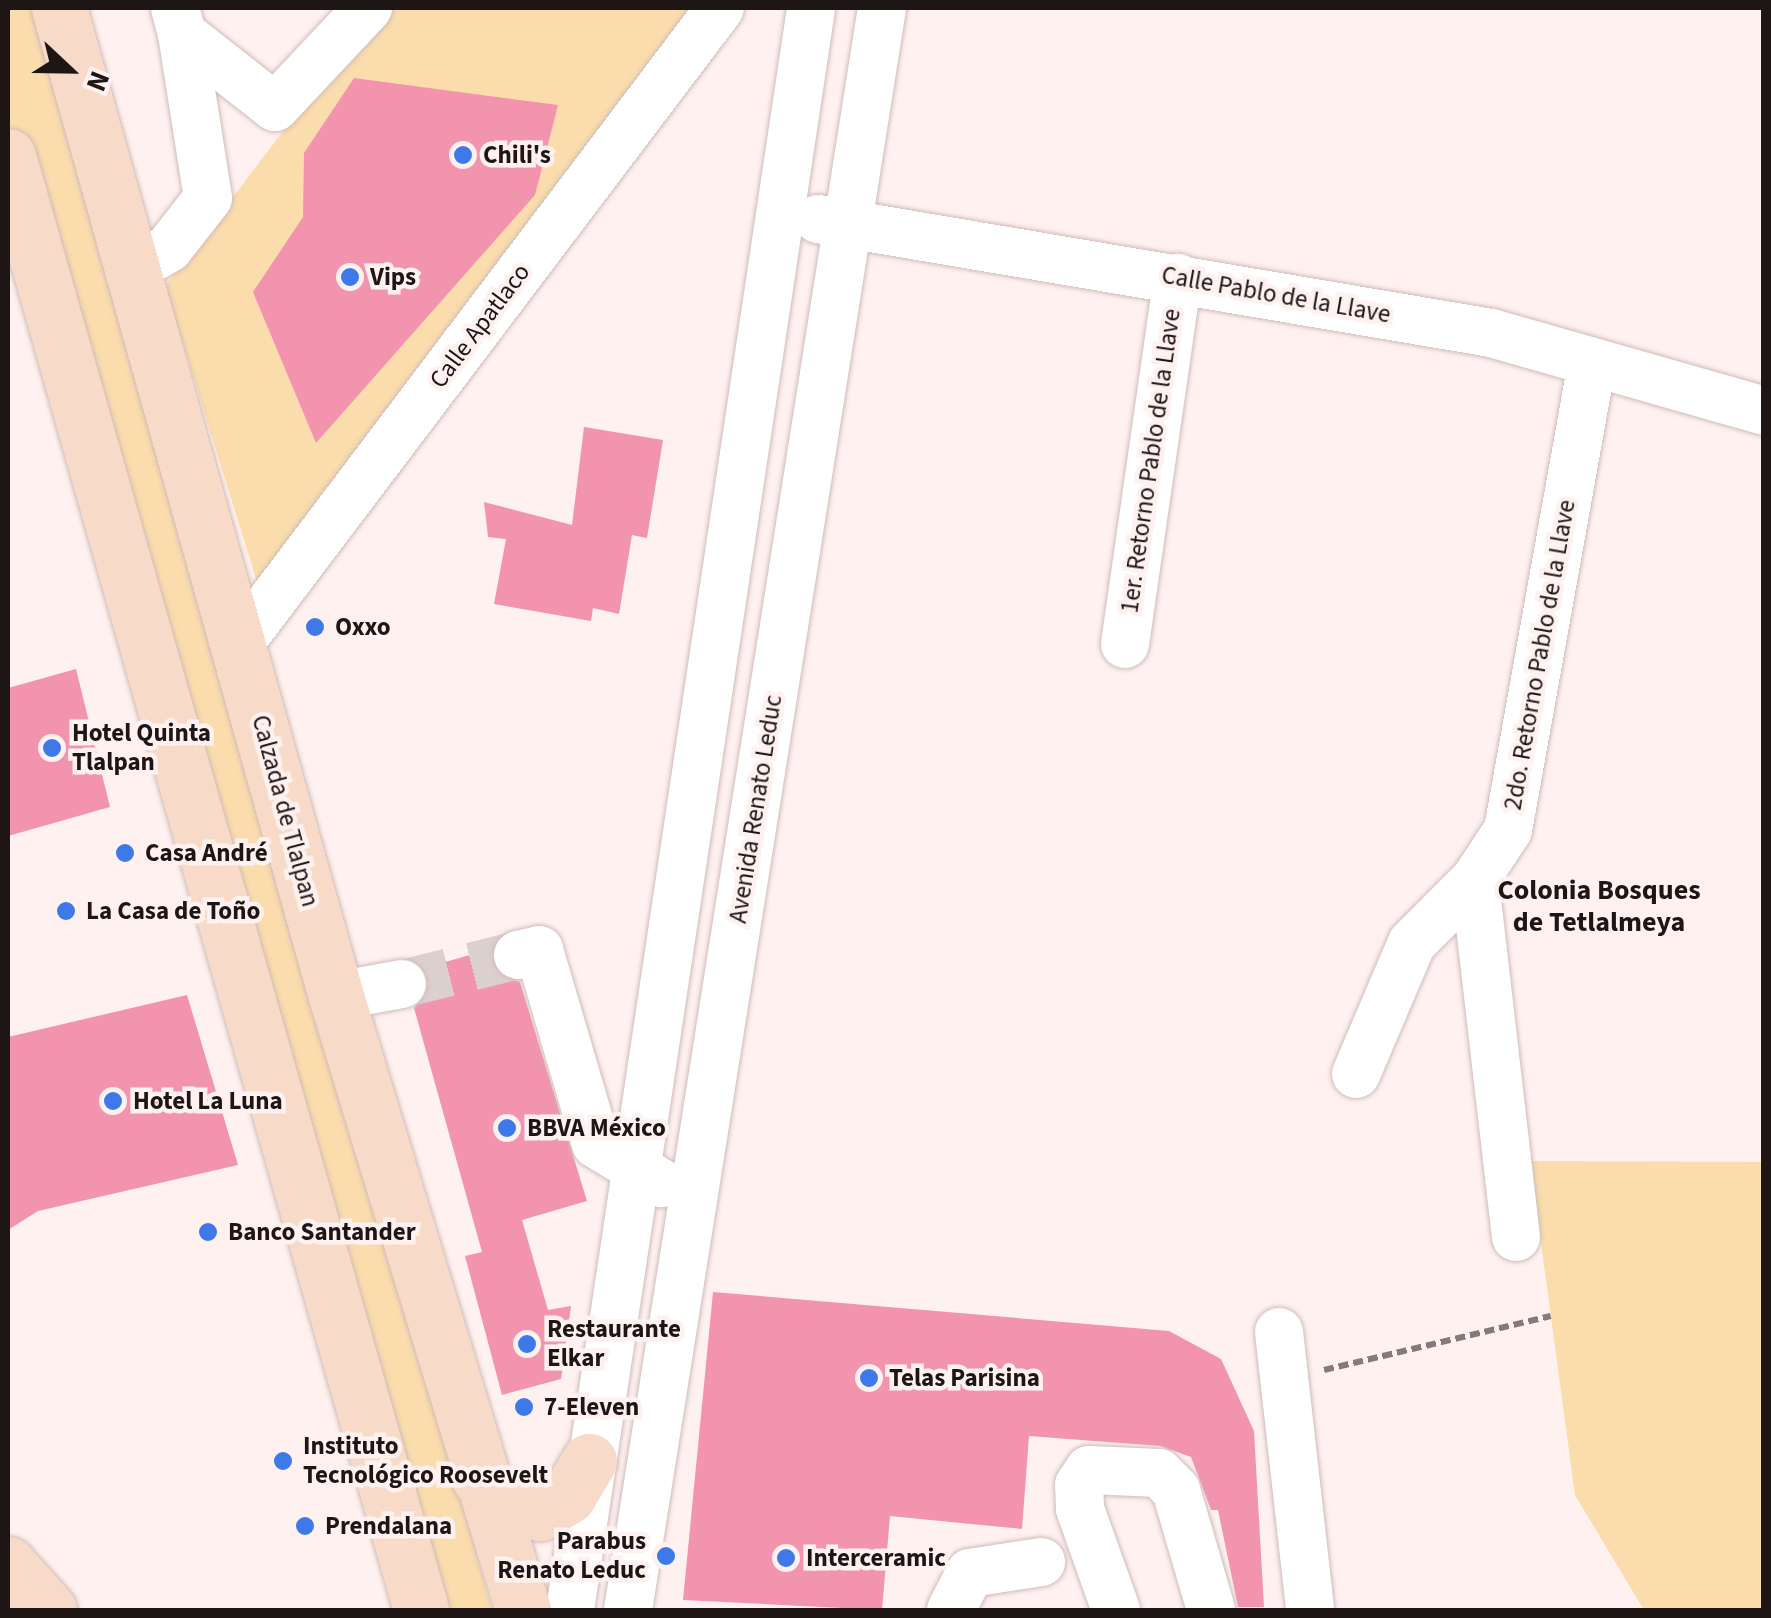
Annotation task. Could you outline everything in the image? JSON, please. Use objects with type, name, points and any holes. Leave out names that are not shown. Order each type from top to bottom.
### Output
[{"type":"main road","name":"Calzada de Tlalpan","points":[[59,8],[336,996],[479,1478],[523,1610]]},
{"type":"main road","points":[[8,156],[421,1610]]},
{"type":"main road","points":[[479,1478],[504,1508],[540,1513],[568,1496],[590,1460]]},
{"type":"main road","points":[[8,1564],[50,1610]]},
{"type":"street","points":[[179,21],[275,107],[368,8]]},
{"type":"street","name":"Calle Apatlaco","points":[[239,644],[720,8]]},
{"type":"street","points":[[570,1610],[811,8]]},
{"type":"street","name":"Avenida Renato Leduc","points":[[628,1610],[882,8]]},
{"type":"street","points":[[131,270],[170,248],[208,198],[179,21]]},
{"type":"street","name":"Calle Pablo de la Llave","points":[[781,215],[846,222],[1491,333],[1764,411]]},
{"type":"street","name":"1er. Retorno Pablo de la Llave","points":[[1124,644],[1178,278]]},
{"type":"street","name":"2do. Retorno Pablo de la Llave","points":[[1356,1074],[1412,943],[1475,880],[1508,830],[1592,364]]},
{"type":"street","points":[[1475,880],[1516,1236]]},
{"type":"street","points":[[518,955],[540,950],[596,1144],[695,1201]]},
{"type":"street","points":[[336,996],[402,984]]},
{"type":"street","points":[[1279,1332],[1310,1610]]},
{"type":"street","points":[[1116,1610],[1080,1508],[1079,1484],[1088,1470],[1158,1472],[1176,1490],[1212,1610]]},
{"type":"street","points":[[951,1610],[970,1572],[1041,1562]]},
{"type":"path","points":[[1284,1380],[1551,1316]]},
{"type":"shaded area","points":[[8,8],[46,8],[492,1610],[434,1610],[8,198]]},
{"type":"shaded area","points":[[388,8],[699,8],[259,588],[165,286],[329,71]]},
{"type":"shaded area","points":[[1530,1161],[1763,1162],[1763,1610],[1644,1610],[1575,1495]]},
{"type":"building","points":[[354,78],[558,105],[535,195],[316,443],[253,292],[303,217],[304,153]]},
{"type":"building","points":[[584,427],[663,440],[647,538],[632,535],[619,614],[593,608],[591,621],[494,604],[506,539],[488,537],[484,502],[572,525]]},
{"type":"building","name":"Hotel Quinta Tlalpan","points":[[76,669],[110,807],[8,836],[8,688]]},
{"type":"building","name":"BBVA México","points":[[491,949],[497,973],[520,982],[587,1201],[522,1220],[548,1310],[571,1306],[561,1379],[502,1395],[465,1256],[482,1252],[414,1008],[428,992],[424,968]]},
{"type":"building","name":"Hotel La Luna","points":[[187,995],[238,1165],[38,1211],[8,1230],[8,1037]]},
{"type":"building","points":[[713,1292],[1169,1331],[1221,1359],[1254,1431],[1264,1607],[1238,1607],[1218,1510],[1211,1510],[1191,1457],[1160,1446],[1029,1436],[1022,1529],[890,1516],[882,1610],[683,1600]]},
{"type":"tunnel","points":[[402,984],[518,955]]},
{"type":"place","name":"Chili's","points":[[463,155]]},
{"type":"place","name":"Vips","points":[[350,277]]},
{"type":"place","name":"Oxxo","points":[[315,627]]},
{"type":"place","name":"Hotel Quinta Tlalpan","points":[[52,748]]},
{"type":"place","name":"Casa André","points":[[125,853]]},
{"type":"place","name":"La Casa de Toño","points":[[66,911]]},
{"type":"place","name":"Hotel La Luna","points":[[113,1101]]},
{"type":"place","name":"BBVA México","points":[[507,1128]]},
{"type":"place","name":"Banco Santander","points":[[208,1232]]},
{"type":"place","name":"Restaurante Elkar","points":[[527,1344]]},
{"type":"place","name":"Telas Parisina","points":[[869,1378]]},
{"type":"place","name":"7-Eleven","points":[[524,1407]]},
{"type":"place","name":"Instituto Tecnológico Roosevelt","points":[[283,1461]]},
{"type":"place","name":"Prendalana","points":[[305,1526]]},
{"type":"place","name":"Parabus Renato Leduc","points":[[666,1556]]},
{"type":"place","name":"Interceramic","points":[[786,1558]]},
{"type":"district","name":"Colonia Bosques de Tetlalmeya","points":[[1599,906]]}]
